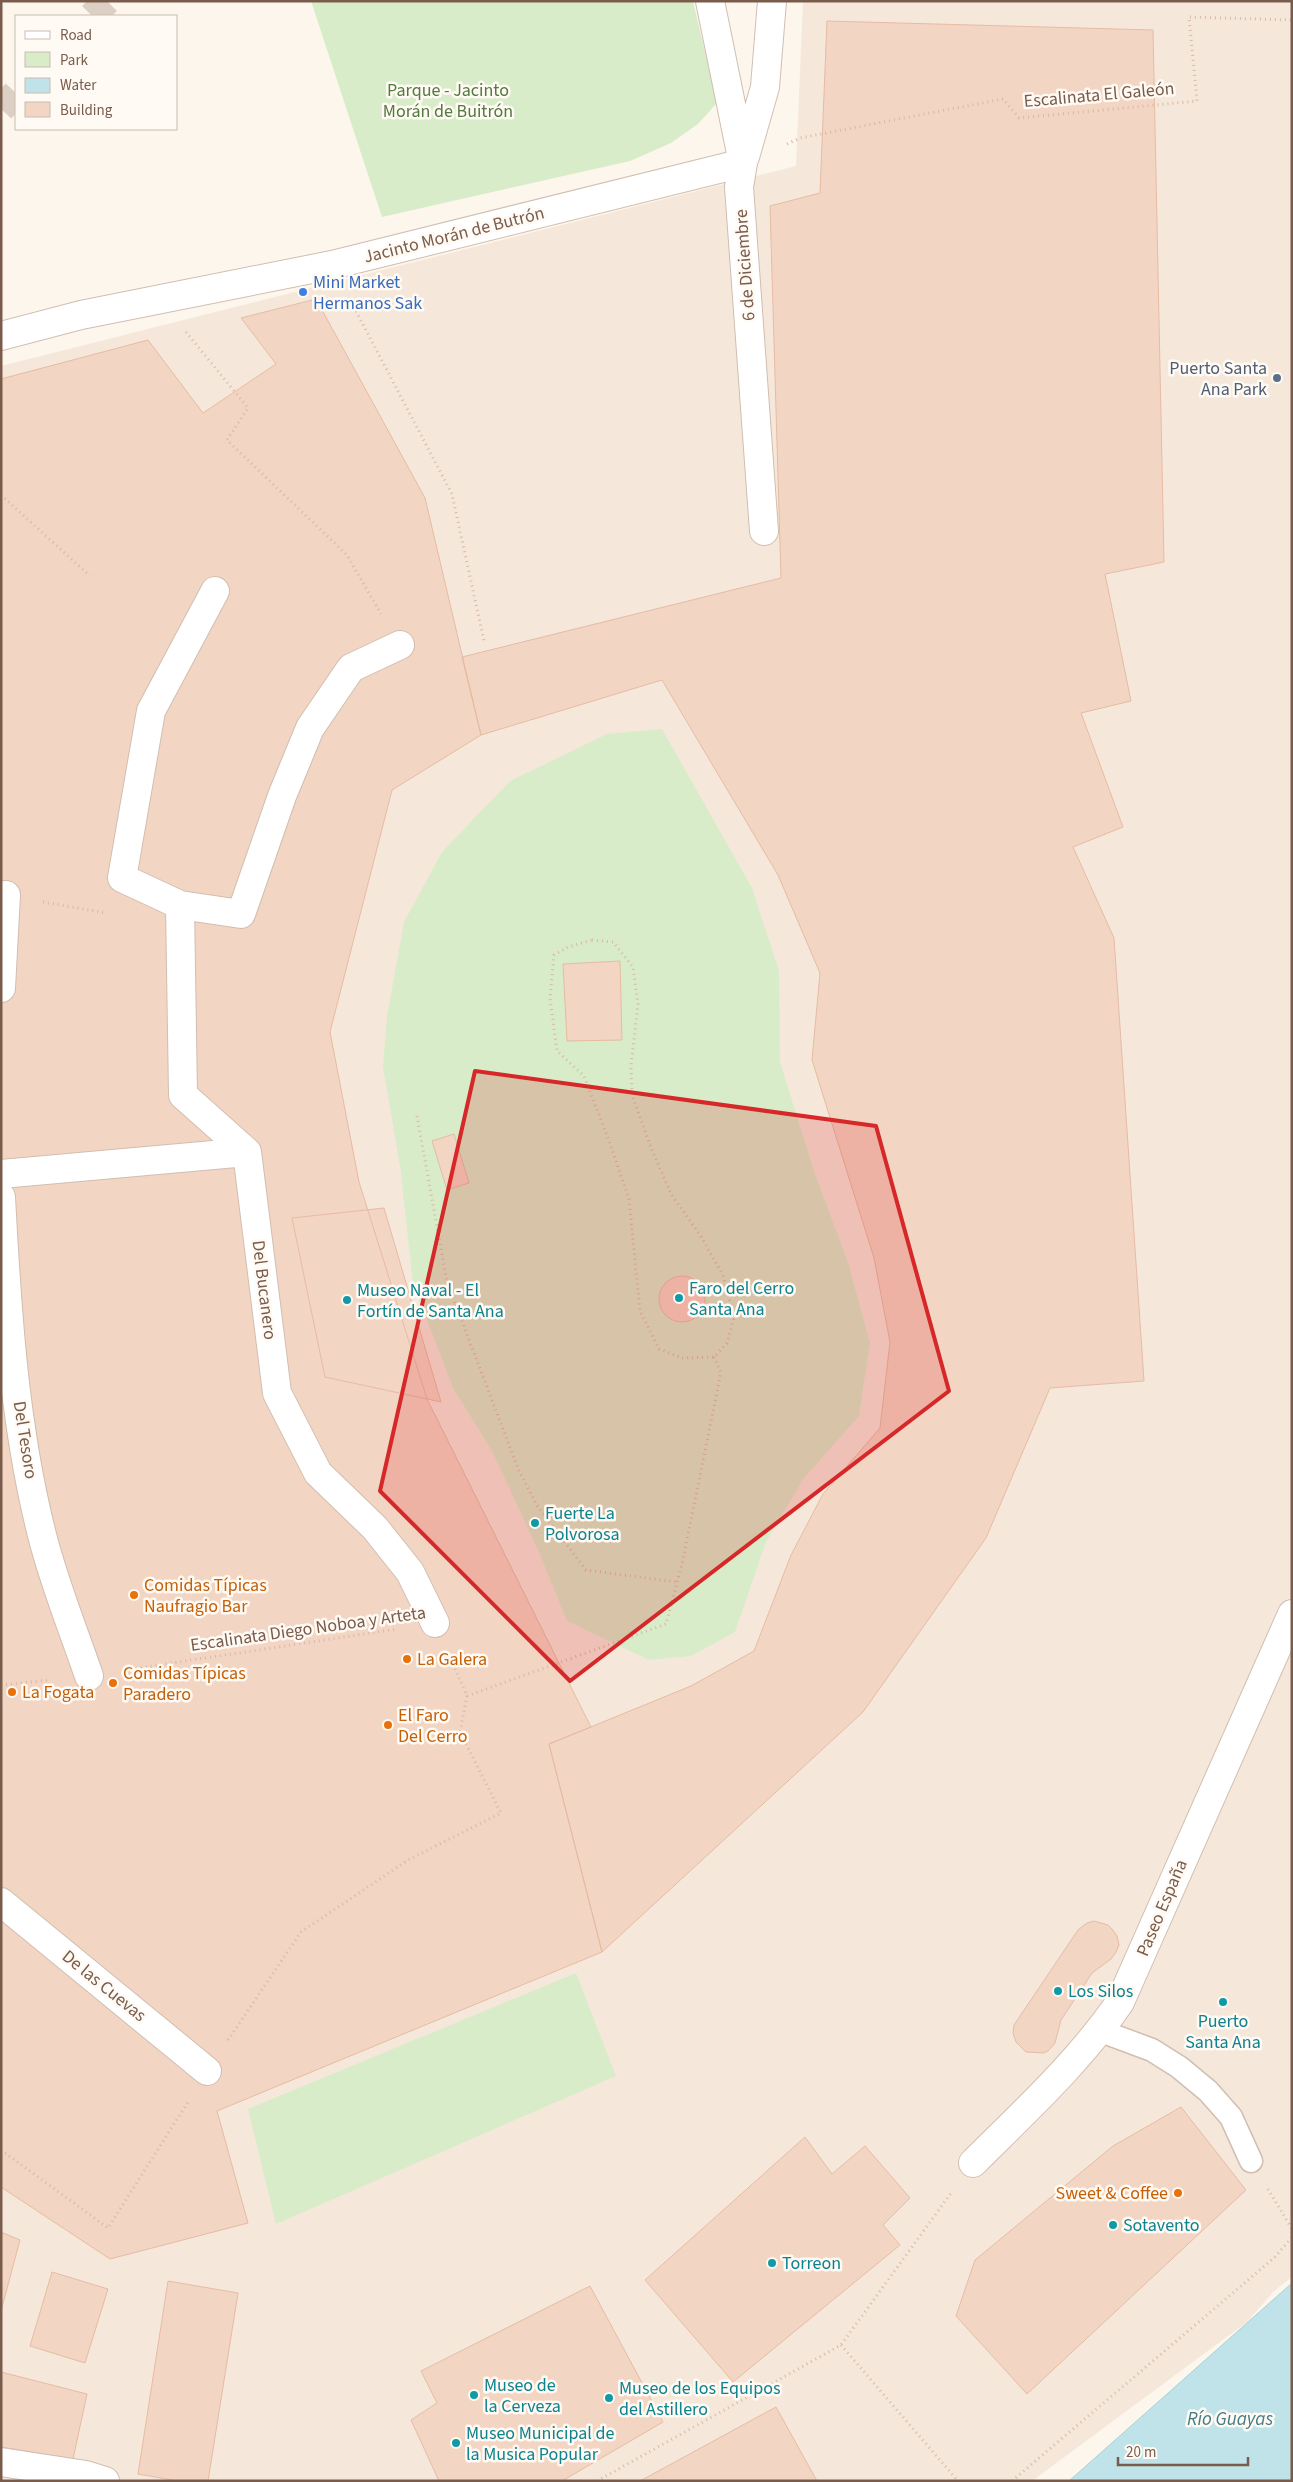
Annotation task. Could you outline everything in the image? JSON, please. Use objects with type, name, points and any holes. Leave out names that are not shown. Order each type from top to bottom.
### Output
[{"type":"street","name":"6 de Diciembre","points":[[710,1],[743,163],[739,187],[764,531]]},
{"type":"street","points":[[743,163],[765,87],[772,1]]},
{"type":"street","name":"Jacinto Morán de Butrón","points":[[1,336],[81,315],[332,264],[743,163]]},
{"type":"street","points":[[215,591],[151,711],[122,878],[180,905],[241,914],[282,796],[310,728],[351,668],[400,645]]},
{"type":"street","points":[[1,988],[6,895]]},
{"type":"street","points":[[180,905],[183,1095],[247,1152]]},
{"type":"street","points":[[1,1174],[247,1152]]},
{"type":"street","name":"Del Bucanero","points":[[247,1152],[277,1393],[318,1473],[375,1528],[410,1572],[435,1623]]},
{"type":"street","name":"Del Tesoro","points":[[1,1197],[4,1263],[20,1431],[42,1536],[89,1676]]},
{"type":"street","name":"Paseo España","points":[[973,2163],[1101,2031],[1120,2002],[1292,1614]]},
{"type":"street","name":"De las Cuevas","points":[[1,1902],[207,2071]]},
{"type":"street","points":[[1,2462],[86,2475],[105,2481]]},
{"type":"lane","points":[[1101,2031],[1152,2050],[1179,2067],[1208,2092],[1231,2117],[1251,2161]]},
{"type":"path","name":"Escalinata El Galeón","points":[[743,163],[800,138],[1003,99],[1019,118],[1197,100],[1188,17],[1292,20]]},
{"type":"path","points":[[332,264],[452,494],[484,641]]},
{"type":"path","points":[[160,299],[248,408],[227,440],[347,555],[400,645]]},
{"type":"path","points":[[1,495],[90,576]]},
{"type":"path","points":[[6,895],[113,914]]},
{"type":"path","points":[[592,940],[613,942],[633,967],[638,1004],[631,1065],[632,1095],[670,1194],[700,1235],[723,1275],[734,1318],[727,1342],[714,1357],[682,1358],[659,1349],[640,1311],[629,1199],[584,1076],[557,1051],[550,998],[554,955],[568,947],[592,940]]},
{"type":"path","points":[[417,1116],[446,1282],[519,1471],[538,1507],[586,1570],[677,1582]]},
{"type":"path","points":[[1,2150],[108,2228],[207,2071],[301,1932],[408,1860],[501,1813],[460,1732],[467,1696],[666,1624],[682,1564],[721,1372],[714,1357]]},
{"type":"path","name":"Escalinata Diego Noboa y Arteta","points":[[1,1686],[89,1676],[435,1623],[467,1696]]},
{"type":"path","points":[[1251,2161],[1292,2229]]},
{"type":"path","points":[[597,2481],[841,2344],[973,2163]]},
{"type":"path","points":[[1012,2481],[1275,2257],[1292,2237]]},
{"type":"path","points":[[841,2344],[958,2481]]},
{"type":"highlighted area","points":[[475,1071],[876,1126],[949,1391],[570,1681],[380,1491]]},
{"type":"shaded area","points":[[803,1],[1292,1],[1292,2277],[1273,2292],[1247,2322],[1032,2481],[1,2481],[1,366],[796,166]]},
{"type":"green space","name":"Parque - Jacinto Morán de Buitrón","points":[[311,1],[693,1],[717,103],[698,124],[671,143],[630,161],[382,217]]},
{"type":"green space","points":[[662,729],[752,888],[779,971],[780,1062],[814,1171],[848,1262],[870,1343],[859,1416],[804,1478],[766,1542],[735,1632],[691,1656],[649,1660],[567,1621],[538,1550],[493,1453],[453,1388],[413,1284],[400,1166],[383,1067],[387,1016],[404,922],[442,852],[510,781],[607,734]]},
{"type":"green space","points":[[576,1973],[616,2076],[276,2224],[248,2109]]},
{"type":"water","name":"Río Guayas","points":[[1292,2283],[1292,2481],[1069,2481]]},
{"type":"building","points":[[827,21],[1153,30],[1164,562],[1105,574],[1131,701],[1081,713],[1123,827],[1073,847],[1114,938],[1144,1381],[1050,1388],[986,1538],[863,1712],[602,1952],[549,1744],[691,1686],[754,1651],[791,1555],[823,1494],[880,1428],[890,1342],[874,1258],[812,1060],[820,973],[778,875],[662,680],[481,735],[462,657],[781,578],[770,206],[820,193]]},
{"type":"building","points":[[316,299],[425,498],[481,735],[392,790],[330,1032],[359,1182],[427,1399],[591,1727],[549,1744],[602,1952],[217,2111],[248,2223],[110,2259],[1,2187],[1,379],[148,340],[203,413],[276,364],[241,318]]},
{"type":"building","points":[[620,961],[622,1040],[567,1041],[563,964]]},
{"type":"building","points":[[454,1134],[469,1183],[447,1190],[432,1141]]},
{"type":"building","points":[[384,1208],[441,1402],[325,1377],[292,1218]]},
{"type":"building","points":[[677,1276],[687,1276],[699,1282],[704,1290],[704,1308],[699,1316],[691,1321],[677,1322],[669,1319],[662,1312],[659,1304],[659,1294],[662,1286],[669,1279]]},
{"type":"building","name":"Los Silos","points":[[1094,1921],[1108,1925],[1117,1936],[1119,1945],[1116,1952],[1111,1959],[1092,1973],[1061,2020],[1055,2043],[1048,2051],[1043,2053],[1026,2052],[1016,2042],[1013,2033],[1014,2025],[1078,1930],[1087,1923]]},
{"type":"building","name":"Sotavento","points":[[1181,2107],[1246,2190],[1027,2394],[956,2316],[975,2260],[1113,2146]]},
{"type":"building","name":"Torreon","points":[[805,2137],[832,2174],[865,2146],[910,2198],[883,2225],[900,2245],[733,2382],[645,2280]]},
{"type":"building","points":[[1,2232],[20,2240],[1,2311]]},
{"type":"building","points":[[52,2272],[108,2289],[85,2363],[30,2346]]},
{"type":"building","points":[[168,2281],[238,2293],[208,2481],[178,2481],[138,2474]]},
{"type":"building","points":[[590,2286],[663,2422],[562,2481],[439,2481],[411,2420],[437,2403],[421,2371]]},
{"type":"building","points":[[1,2372],[87,2394],[73,2459],[1,2447]]},
{"type":"building","points":[[776,2407],[817,2481],[640,2481]]},
{"type":"tunnel","points":[[93,15],[107,1]]},
{"type":"tunnel","points":[[1,109],[15,94]]},
{"type":"place","name":"Mini Market Hermanos Sak","points":[[303,292]]},
{"type":"place","name":"Puerto Santa Ana Park","points":[[1277,378]]},
{"type":"place","name":"Faro del Cerro Santa Ana","points":[[679,1298]]},
{"type":"place","name":"Museo Naval - El Fortín de Santa Ana","points":[[347,1300]]},
{"type":"place","name":"Fuerte La Polvorosa","points":[[535,1523]]},
{"type":"place","name":"Comidas Típicas Naufragio Bar","points":[[134,1595]]},
{"type":"place","name":"La Galera","points":[[407,1659]]},
{"type":"place","name":"Comidas Típicas Paradero","points":[[113,1683]]},
{"type":"place","name":"La Fogata","points":[[12,1692]]},
{"type":"place","name":"El Faro Del Cerro","points":[[388,1725]]},
{"type":"place","name":"Los Silos","points":[[1058,1991]]},
{"type":"place","name":"Puerto Santa Ana","points":[[1223,2002]]},
{"type":"place","name":"Sweet & Coffee","points":[[1178,2193]]},
{"type":"place","name":"Sotavento","points":[[1113,2225]]},
{"type":"place","name":"Torreon","points":[[772,2263]]},
{"type":"place","name":"Museo de la Cerveza","points":[[474,2395]]},
{"type":"place","name":"Museo de los Equipos del Astillero","points":[[609,2398]]},
{"type":"place","name":"Museo Municipal de la Musica Popular","points":[[456,2443]]}]
